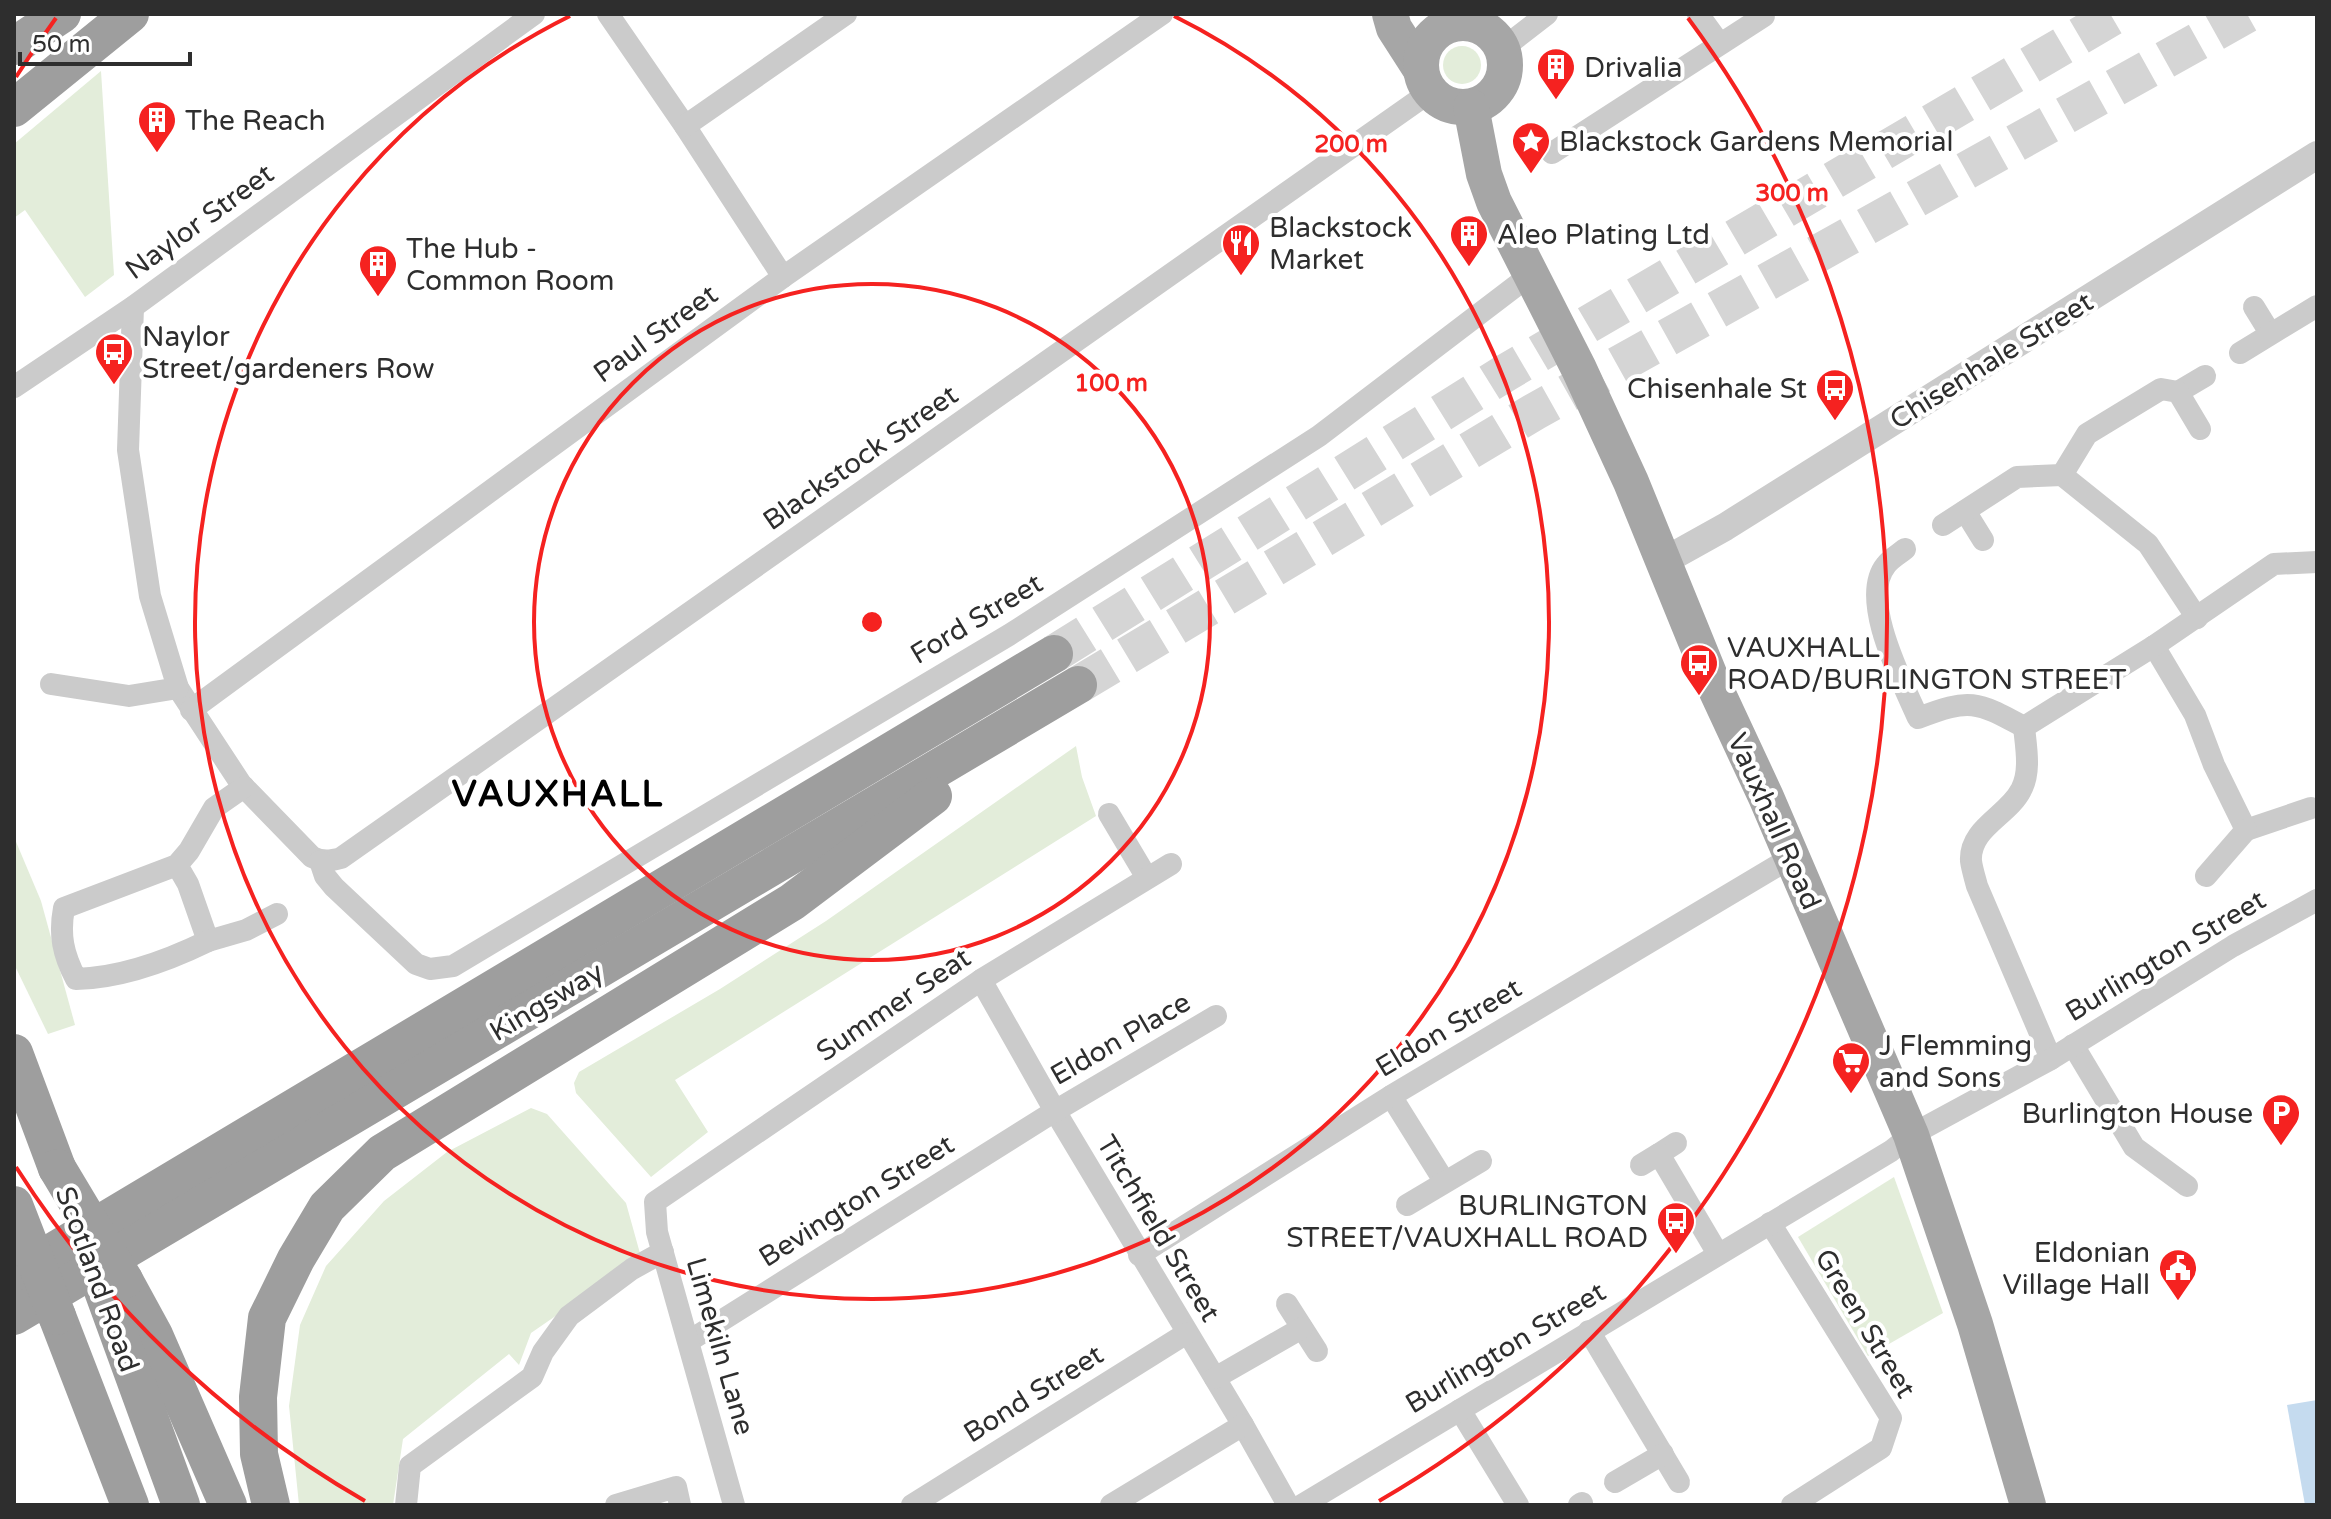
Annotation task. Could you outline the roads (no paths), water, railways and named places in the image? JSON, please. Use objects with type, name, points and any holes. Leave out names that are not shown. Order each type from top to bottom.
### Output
[{"type":"highway","points":[[14,46],[62,14]]},
{"type":"highway","points":[[14,108],[130,14]]},
{"type":"highway","name":"Kingsway","points":[[14,1275],[1054,654]]},
{"type":"highway","name":"Kingsway","points":[[14,1316],[1078,685],[792,902],[382,1153],[327,1207],[296,1259],[267,1318],[258,1397],[259,1454],[271,1505]]},
{"type":"highway","name":"Scotland Road","points":[[14,1053],[57,1168],[113,1284],[181,1505]]},
{"type":"highway","name":"Scotland Road","points":[[14,1205],[126,1496]]},
{"type":"highway","points":[[113,1284],[154,1335],[228,1505]]},
{"type":"main road","points":[[1390,14],[1394,28],[1426,81],[1450,105],[1471,107],[1483,103],[1494,94],[1502,83],[1505,71],[1502,49],[1495,37],[1483,28],[1425,20],[1410,14]]},
{"type":"main road","points":[[1426,81],[1426,45],[1435,35],[1457,24]]},
{"type":"main road","name":"Vauxhall Road","points":[[1471,107],[1484,174],[1494,202],[1598,409],[1712,681],[1792,857],[1911,1135],[1975,1324],[2028,1505]]},
{"type":"street","name":"Naylor Street","points":[[14,387],[133,307],[534,14]]},
{"type":"street","points":[[608,14],[783,277]]},
{"type":"street","points":[[685,126],[846,14]]},
{"type":"street","name":"Paul Street","points":[[191,710],[783,277],[1162,14]]},
{"type":"street","points":[[1502,49],[1547,14]]},
{"type":"street","points":[[1698,14],[1719,43]]},
{"type":"street","points":[[1552,153],[1764,16]]},
{"type":"street","name":"Blackstock Street","points":[[320,861],[341,858],[1426,81]]},
{"type":"street","name":"Chisenhale Street","points":[[1664,561],[1738,519],[2317,155]]},
{"type":"street","name":"Ford Street","points":[[320,861],[325,876],[334,887],[416,964],[430,969],[453,966],[1009,635],[1319,436],[1529,276]]},
{"type":"street","points":[[2240,353],[2317,306]]},
{"type":"street","points":[[133,307],[128,450],[150,596],[178,688],[244,787],[305,850],[320,861]]},
{"type":"street","points":[[2254,307],[2270,333]]},
{"type":"street","points":[[2062,475],[2087,434],[2161,389],[2178,392],[2205,376]]},
{"type":"street","points":[[2178,392],[2200,429]]},
{"type":"street","points":[[1943,525],[2017,477],[2062,475],[2148,544],[2197,618]]},
{"type":"street","points":[[1965,511],[1983,540]]},
{"type":"street","points":[[1905,549],[1884,566],[1877,607],[1881,629],[1918,718],[1946,707],[1967,704],[1986,707],[2024,727]]},
{"type":"street","points":[[2024,727],[2197,618],[2274,564],[2317,562]]},
{"type":"street","points":[[2154,646],[2195,715],[2214,765],[2246,830]]},
{"type":"street","points":[[51,684],[129,696],[178,688]]},
{"type":"street","points":[[2024,727],[2027,773],[2022,789],[2013,802],[1982,830],[1971,859],[1977,886],[2051,1059]]},
{"type":"street","points":[[244,787],[214,808],[189,851],[177,865],[64,908],[60,927],[62,946],[76,979],[103,979],[181,955],[208,941],[246,930],[277,914]]},
{"type":"street","points":[[2206,876],[2246,830],[2311,808]]},
{"type":"street","points":[[1109,814],[1147,878]]},
{"type":"street","name":"Eldon Street","points":[[1139,1255],[1391,1096],[1792,857]]},
{"type":"street","name":"Summer Seat","points":[[655,1202],[981,980],[1171,864]]},
{"type":"street","points":[[177,865],[188,884],[208,941]]},
{"type":"street","name":"Burlington Street","points":[[1302,1505],[1891,1151],[1911,1135],[2051,1059],[2233,946],[2317,900]]},
{"type":"street","name":"Titchfield Street","points":[[981,980],[1139,1255],[1288,1505]]},
{"type":"street","name":"Eldon Place","points":[[1055,1111],[1216,1016]]},
{"type":"street","points":[[2073,1045],[2134,1147],[2187,1186]]},
{"type":"street","points":[[1391,1096],[1444,1181]]},
{"type":"street","name":"Bevington Street","points":[[689,1341],[1055,1111]]},
{"type":"street","points":[[1659,1154],[1718,1254]]},
{"type":"street","points":[[1407,1205],[1481,1161]]},
{"type":"street","name":"Limekiln Lane","points":[[655,1202],[657,1232],[734,1505]]},
{"type":"street","name":"Green Street","points":[[1770,1223],[1891,1418],[1881,1448],[1792,1505]]},
{"type":"street","points":[[406,1505],[410,1466],[532,1377],[543,1352],[569,1316],[632,1269],[663,1252]]},
{"type":"street","points":[[1287,1304],[1317,1351]]},
{"type":"street","points":[[1215,1378],[1302,1328]]},
{"type":"street","points":[[1589,1331],[1679,1482]]},
{"type":"street","name":"Bond Street","points":[[912,1505],[1187,1333]]},
{"type":"street","points":[[1460,1410],[1518,1505]]},
{"type":"street","points":[[1111,1505],[1243,1425]]},
{"type":"street","points":[[1615,1482],[1663,1454]]},
{"type":"street","points":[[616,1505],[676,1487],[680,1505]]},
{"type":"water","points":[[2317,1400],[2317,1505],[2305,1505],[2287,1405]]},
{"type":"tunnel","points":[[1054,654],[1507,372],[2117,14]]},
{"type":"tunnel","points":[[1078,685],[1534,412],[2247,14]]},
{"type":"place","name":"Drivalia","points":[[1556,101]]},
{"type":"place","name":"The Reach","points":[[157,154]]},
{"type":"place","name":"Blackstock Gardens Memorial","points":[[1531,175]]},
{"type":"place","name":"Aleo Plating Ltd","points":[[1469,268]]},
{"type":"place","name":"Blackstock Market","points":[[1241,277]]},
{"type":"place","name":"The Hub - Common Room","points":[[378,298]]},
{"type":"place","name":"Naylor Street/gardeners Row","points":[[114,386]]},
{"type":"place","name":"Chisenhale St","points":[[1835,422]]},
{"type":"place","name":"VAUXHALL ROAD/BURLINGTON STREET","points":[[1699,697]]},
{"type":"place","name":"J Flemming and Sons","points":[[1851,1095]]},
{"type":"place","name":"Burlington House","points":[[2281,1147]]},
{"type":"place","name":"BURLINGTON STREET/VAUXHALL ROAD","points":[[1676,1255]]},
{"type":"place","name":"Eldonian Village Hall","points":[[2178,1302]]},
{"type":"district","name":"VAUXHALL","points":[[558,793]]}]
